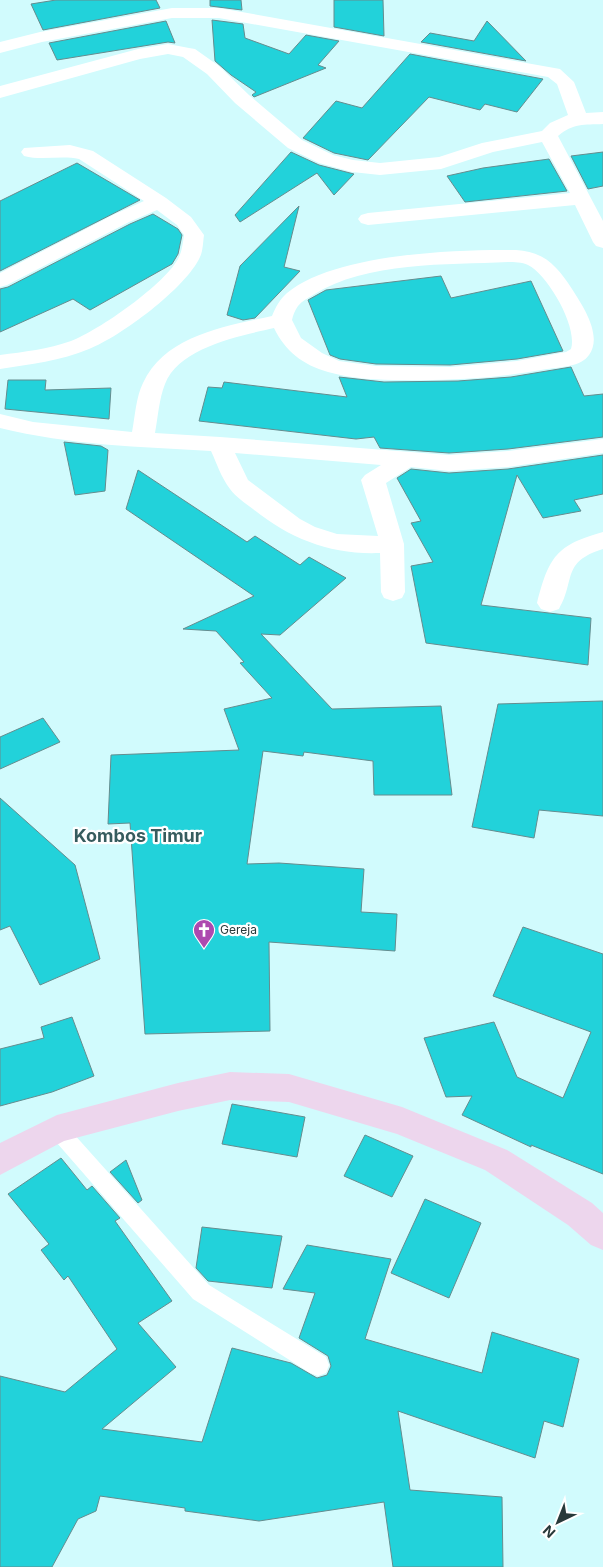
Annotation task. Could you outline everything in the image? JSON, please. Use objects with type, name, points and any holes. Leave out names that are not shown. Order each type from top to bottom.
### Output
[{"type":"street","points":[[0,48],[40,37],[162,15],[219,12],[554,73],[566,82],[575,112],[579,118]]},
{"type":"street","points":[[0,92],[138,54],[176,50],[189,53],[213,70],[242,99],[295,144],[326,159],[352,166],[380,169],[417,167],[441,163],[489,147],[548,135],[557,127],[579,118],[603,118]]},
{"type":"street","points":[[548,135],[603,242]]},
{"type":"street","points":[[0,362],[31,358],[89,342],[131,313],[178,275],[189,259],[194,235],[184,221],[159,202],[86,156],[70,151],[31,152]]},
{"type":"street","points":[[368,219],[582,198]]},
{"type":"street","points":[[0,281],[122,218],[159,202]]},
{"type":"street","points":[[142,440],[155,382],[169,363],[191,346],[225,333],[281,320],[293,298],[318,282],[345,273],[382,265],[523,256],[536,261],[548,271],[574,311],[584,338],[580,353],[572,358],[518,368],[450,374],[376,373],[334,367],[314,358],[292,342],[281,320]]},
{"type":"street","points":[[0,421],[33,429],[142,440],[220,444],[405,461],[449,463],[508,460],[603,446]]},
{"type":"street","points":[[220,444],[238,484],[272,513],[310,536],[342,545],[392,544]]},
{"type":"street","points":[[393,592],[392,544],[373,480],[405,461]]},
{"type":"street","points":[[550,603],[558,570],[565,559],[585,545],[603,540]]},
{"type":"street","points":[[0,1160],[57,1129],[178,1097],[230,1086],[290,1088],[402,1121],[496,1160],[580,1214],[603,1234]]},
{"type":"lane","points":[[57,1129],[201,1292],[318,1365]]},
{"type":"building","points":[[56,0],[156,0],[160,8],[43,30],[31,4]]},
{"type":"building","points":[[210,0],[241,0],[242,10],[210,6]]},
{"type":"building","points":[[334,0],[383,0],[384,36],[334,27]]},
{"type":"building","points":[[212,20],[243,24],[245,38],[289,54],[306,35],[339,41],[318,65],[326,68],[254,97],[252,95],[256,92],[231,75],[215,61]]},
{"type":"building","points":[[166,21],[175,43],[168,42],[57,60],[49,43]]},
{"type":"building","points":[[487,21],[526,61],[421,42],[430,33],[474,41]]},
{"type":"building","points":[[410,54],[543,79],[517,112],[485,104],[480,110],[429,97],[368,160],[334,153],[303,138],[336,101],[362,108]]},
{"type":"building","points":[[291,152],[319,165],[354,174],[334,195],[317,173],[240,222],[235,215]]},
{"type":"building","points":[[603,152],[603,186],[588,189],[571,156]]},
{"type":"building","points":[[549,159],[567,191],[465,202],[447,176],[483,168]]},
{"type":"building","points":[[77,163],[140,200],[0,271],[0,201]]},
{"type":"building","points":[[299,206],[284,267],[300,271],[255,318],[243,320],[227,315],[240,266]]},
{"type":"building","points":[[153,214],[178,229],[182,235],[178,254],[172,264],[90,310],[73,299],[0,332],[0,289],[8,287]]},
{"type":"building","points":[[441,276],[451,298],[531,281],[563,351],[517,359],[450,365],[376,364],[340,359],[330,355],[308,300],[326,290]]},
{"type":"building","points":[[571,367],[584,396],[603,394],[603,437],[508,449],[449,453],[380,448],[374,437],[356,439],[199,421],[208,387],[222,388],[224,382],[347,397],[339,377],[384,382],[458,381],[511,377]]},
{"type":"building","points":[[8,380],[46,380],[45,390],[111,388],[109,419],[5,409]]},
{"type":"building","points":[[64,442],[101,446],[108,450],[105,491],[75,495]]},
{"type":"building","points":[[603,455],[603,494],[574,500],[581,511],[543,518],[517,475],[481,605],[591,618],[588,665],[426,643],[411,566],[433,562],[411,523],[421,521],[397,478],[411,469],[449,473],[508,469]]},
{"type":"building","points":[[138,470],[247,542],[255,536],[300,565],[309,557],[346,578],[280,635],[261,634],[332,709],[441,706],[452,795],[374,795],[373,761],[304,752],[303,756],[263,751],[247,864],[279,863],[364,869],[361,912],[397,914],[395,951],[269,942],[270,1031],[145,1034],[130,823],[108,824],[111,755],[239,750],[224,709],[272,698],[240,663],[244,662],[216,631],[183,629],[254,596],[126,509]]},
{"type":"building","points":[[603,701],[603,816],[539,810],[534,838],[472,827],[498,704]]},
{"type":"building","points":[[43,718],[60,742],[0,769],[0,737]]},
{"type":"building","points":[[0,798],[75,865],[100,959],[40,985],[10,926],[0,930]]},
{"type":"building","points":[[523,927],[603,954],[603,1174],[531,1145],[531,1147],[462,1115],[472,1096],[446,1097],[424,1038],[494,1022],[517,1077],[563,1098],[591,1032],[493,996]]},
{"type":"building","points":[[72,1017],[94,1076],[52,1092],[0,1106],[0,1049],[44,1038],[41,1027]]},
{"type":"building","points":[[232,1104],[305,1117],[297,1157],[222,1144]]},
{"type":"building","points":[[365,1135],[413,1156],[392,1197],[344,1176]]},
{"type":"building","points":[[61,1158],[87,1190],[92,1186],[120,1218],[115,1221],[172,1301],[138,1323],[176,1367],[102,1429],[202,1442],[232,1348],[291,1363],[317,1378],[327,1375],[331,1366],[328,1356],[299,1338],[315,1293],[283,1289],[307,1245],[391,1259],[365,1339],[482,1373],[492,1332],[579,1359],[563,1427],[544,1421],[535,1458],[398,1411],[410,1490],[502,1497],[503,1567],[393,1567],[384,1502],[259,1521],[185,1511],[185,1508],[100,1496],[96,1511],[78,1519],[52,1567],[0,1567],[0,1376],[65,1392],[117,1349],[68,1276],[64,1280],[41,1250],[49,1244],[8,1194]]},
{"type":"building","points":[[126,1160],[142,1200],[138,1203],[110,1172]]},
{"type":"building","points":[[425,1199],[481,1223],[449,1298],[391,1273]]},
{"type":"building","points":[[202,1227],[282,1236],[272,1288],[208,1281],[196,1268]]},
{"type":"place","name":"Gereja","points":[[204,949]]},
{"type":"district","name":"Kombos Timur","points":[[138,836]]}]
